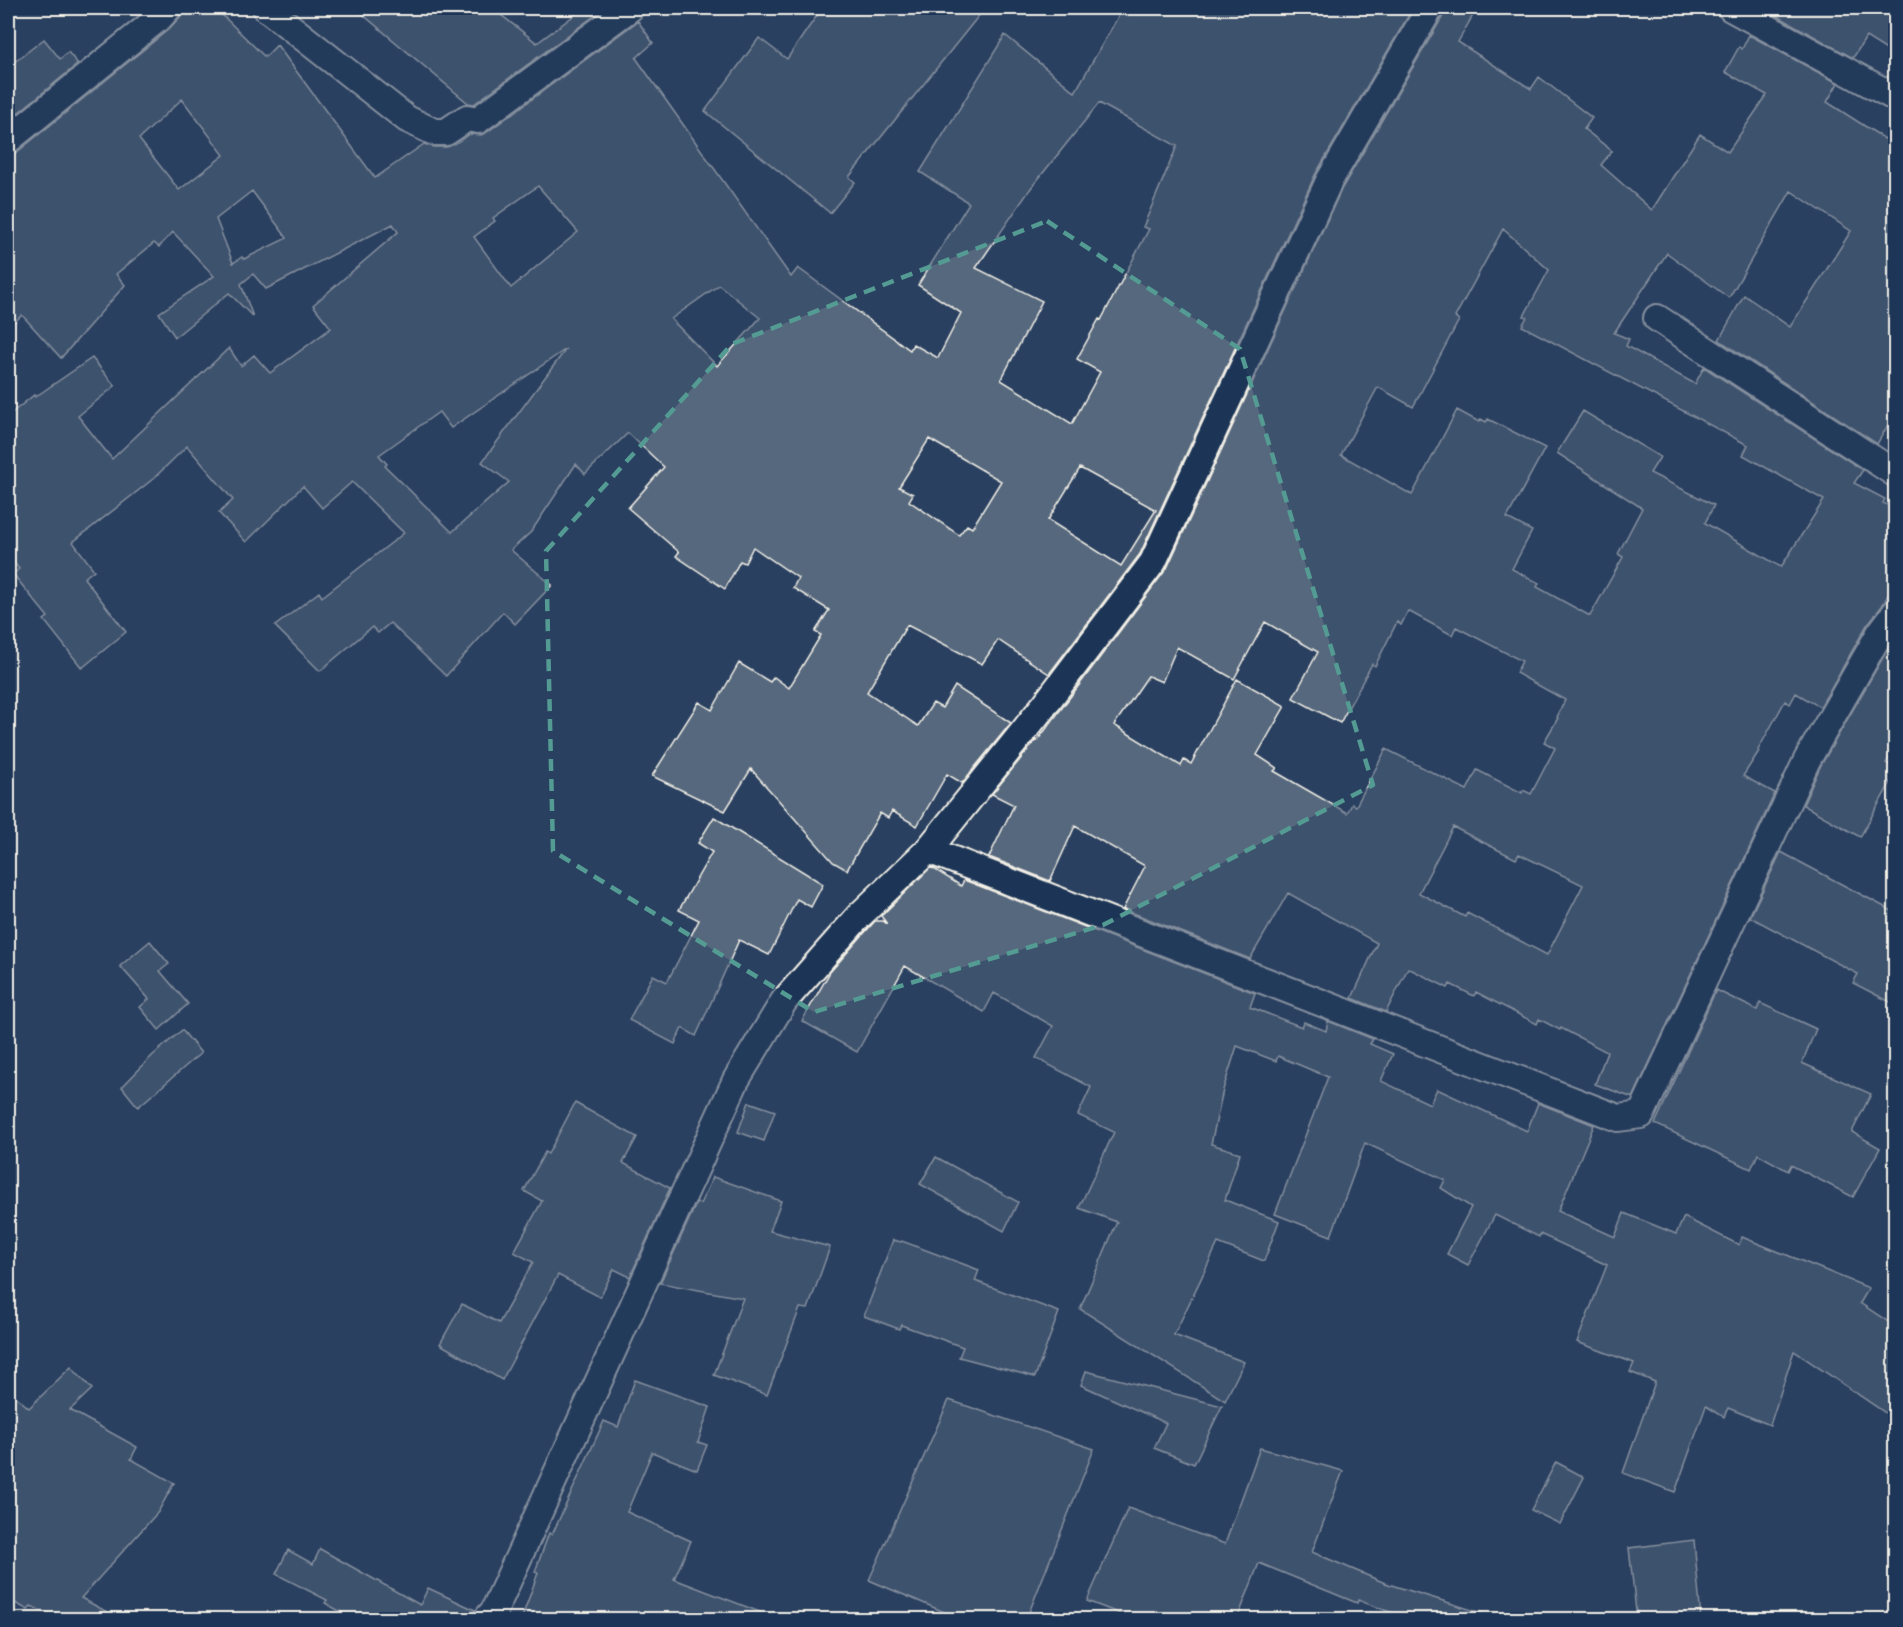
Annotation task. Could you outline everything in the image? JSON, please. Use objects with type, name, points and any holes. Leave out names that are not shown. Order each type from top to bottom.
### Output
[{"type":"street","points":[[8,140],[160,17],[168,8]]},
{"type":"street","points":[[266,8],[407,118],[434,132],[446,132],[467,118],[478,120],[630,8]]},
{"type":"street","points":[[486,1620],[494,1611],[736,1080],[784,1000],[860,915],[927,850],[1043,707],[1153,562],[1329,181],[1430,8]]},
{"type":"street","points":[[1731,8],[1896,98]]},
{"type":"street","points":[[1657,318],[1896,474]]},
{"type":"street","points":[[927,850],[1618,1118],[1641,1115],[1807,759],[1888,637],[1896,612]]},
{"type":"highlighted area","points":[[1047,221],[1240,349],[1373,785],[1103,925],[814,1012],[553,851],[546,551],[732,344]]},
{"type":"building","points":[[183,8],[215,8],[265,57],[277,45],[375,178],[424,144],[447,147],[470,134],[481,135],[487,132],[638,21],[653,43],[636,58],[791,277],[798,268],[910,350],[913,344],[938,358],[961,313],[918,285],[969,203],[920,172],[1005,35],[1075,92],[1123,8],[1413,8],[1315,175],[1140,554],[1049,674],[998,640],[982,664],[907,625],[867,692],[918,726],[933,703],[942,708],[955,686],[1011,723],[962,783],[947,774],[917,826],[892,811],[888,818],[880,813],[847,870],[833,862],[751,769],[725,811],[652,776],[699,702],[712,710],[739,663],[770,682],[774,677],[789,688],[821,635],[815,632],[829,610],[793,588],[798,578],[753,547],[745,563],[740,561],[725,589],[676,556],[679,552],[628,508],[664,467],[628,433],[585,474],[576,464],[531,532],[511,550],[552,585],[515,624],[503,612],[446,676],[390,623],[378,633],[372,627],[320,671],[275,626],[319,592],[322,597],[404,533],[352,482],[322,508],[303,486],[246,542],[219,513],[233,500],[187,446],[153,479],[73,542],[94,570],[84,578],[126,632],[82,668],[44,620],[48,617],[13,574],[19,569],[8,555],[8,416],[34,395],[35,397],[92,358],[115,386],[78,416],[112,459],[229,348],[241,366],[254,355],[270,373],[331,328],[313,305],[398,232],[393,224],[266,289],[253,274],[241,284],[253,317],[229,293],[175,337],[159,313],[214,276],[173,232],[159,247],[154,243],[116,274],[125,285],[61,358],[22,315],[8,328],[8,155],[17,152],[169,29],[180,17]],"holes":[[[182,99],[224,155],[179,190],[139,139]],[[1099,103],[1177,146],[1143,227],[1149,229],[1101,320],[1099,319],[1077,359],[1100,372],[1072,424],[1001,380],[1042,301],[976,268],[1031,188]],[[538,186],[578,232],[511,288],[474,237],[495,221],[493,218]],[[252,191],[287,238],[233,263],[216,219]],[[719,285],[760,318],[717,366],[671,319]],[[566,349],[482,462],[509,482],[452,532],[385,466],[387,464],[379,455],[439,412],[451,428]],[[929,439],[1001,481],[972,528],[967,525],[959,535],[909,501],[913,494],[899,487]],[[1080,468],[1156,510],[1121,566],[1048,520]]]},
{"type":"building","points":[[355,8],[492,8],[537,43],[584,8],[605,8],[474,104],[468,103]]},
{"type":"building","points":[[822,8],[985,8],[849,177],[855,182],[830,213],[705,111],[759,38],[787,59]]},
{"type":"building","points":[[1445,8],[1477,8],[1458,42],[1531,89],[1539,77],[1592,118],[1584,129],[1612,151],[1601,165],[1652,210],[1700,134],[1728,152],[1767,95],[1725,72],[1739,47],[1742,49],[1749,35],[1838,83],[1827,102],[1896,146],[1896,411],[1877,444],[1719,340],[1744,295],[1790,327],[1851,231],[1791,191],[1729,298],[1667,253],[1614,333],[1629,339],[1626,346],[1695,384],[1704,367],[1863,470],[1854,483],[1885,499],[1883,503],[1896,509],[1896,580],[1882,606],[1867,625],[1820,707],[1796,693],[1790,704],[1785,701],[1743,776],[1775,793],[1633,1098],[1595,1084],[1607,1052],[1539,1019],[1537,1024],[1476,992],[1474,996],[1450,984],[1448,988],[1408,968],[1386,1012],[1352,998],[1377,943],[1288,893],[1250,959],[1123,909],[1145,866],[1075,826],[1050,881],[989,857],[1014,805],[992,794],[1037,741],[1167,568],[1342,188],[1443,16]],"holes":[[[1503,229],[1549,270],[1524,316],[1527,317],[1522,326],[1748,445],[1743,455],[1824,500],[1781,567],[1705,523],[1714,505],[1650,473],[1660,457],[1583,411],[1557,453],[1642,508],[1618,554],[1623,557],[1590,616],[1537,587],[1539,583],[1512,569],[1532,531],[1507,518],[1545,448],[1488,419],[1486,422],[1481,419],[1479,422],[1457,410],[1412,495],[1341,455],[1378,387],[1413,407],[1459,320],[1455,317]],[[1408,611],[1452,635],[1456,627],[1522,661],[1516,673],[1565,700],[1544,742],[1555,748],[1531,794],[1523,790],[1522,793],[1477,770],[1467,790],[1386,749],[1356,806],[1352,804],[1347,813],[1274,771],[1277,768],[1257,755],[1285,706],[1237,679],[1191,764],[1184,760],[1181,766],[1114,725],[1148,676],[1162,682],[1177,647],[1234,679],[1265,622],[1318,652],[1293,698],[1340,723],[1372,664],[1375,666],[1397,622],[1401,625]],[[1453,827],[1516,859],[1519,854],[1583,885],[1547,955],[1467,913],[1465,917],[1419,893]]]},
{"type":"building","points":[[1763,8],[1896,8],[1896,56],[1866,37],[1853,58]]},
{"type":"building","points":[[44,39],[60,59],[68,52],[78,64],[8,121],[8,67]]},
{"type":"building","points":[[1892,642],[1896,644],[1896,745],[1886,763],[1896,769],[1896,773],[1860,837],[1803,805],[1820,767]]},
{"type":"building","points":[[714,817],[823,884],[811,907],[797,899],[769,955],[739,940],[696,1036],[682,1028],[675,1044],[629,1020],[653,975],[667,982],[699,920],[679,910],[712,852],[698,843]]},
{"type":"building","points":[[1781,852],[1896,913],[1896,1005],[1853,983],[1858,974],[1750,917]]},
{"type":"building","points":[[931,867],[961,886],[964,880],[1255,993],[1250,1007],[1302,1027],[1304,1022],[1326,1031],[1328,1021],[1373,1039],[1370,1044],[1393,1054],[1381,1081],[1430,1104],[1437,1089],[1527,1131],[1538,1103],[1594,1125],[1558,1211],[1615,1237],[1624,1213],[1676,1234],[1684,1217],[1739,1245],[1742,1237],[1869,1288],[1860,1303],[1896,1327],[1896,1420],[1794,1351],[1770,1425],[1728,1408],[1724,1417],[1706,1406],[1675,1492],[1623,1473],[1655,1382],[1630,1372],[1634,1363],[1577,1342],[1607,1265],[1540,1234],[1539,1237],[1495,1215],[1468,1265],[1447,1254],[1471,1207],[1441,1188],[1445,1180],[1365,1143],[1331,1236],[1275,1214],[1328,1077],[1278,1056],[1276,1061],[1237,1046],[1223,1090],[1211,1144],[1240,1153],[1225,1200],[1279,1221],[1264,1261],[1218,1243],[1174,1335],[1244,1362],[1225,1401],[1080,1309],[1117,1222],[1079,1208],[1114,1132],[1078,1115],[1091,1087],[1036,1058],[1053,1026],[994,993],[984,1012],[905,966],[857,1052],[802,1021],[830,972],[875,921],[883,921],[887,924],[881,916]]},
{"type":"building","points":[[150,941],[169,964],[160,971],[188,1004],[159,1030],[140,1007],[149,999],[120,966]]},
{"type":"building","points":[[1716,990],[1757,1010],[1760,1003],[1816,1029],[1802,1063],[1871,1094],[1852,1132],[1880,1148],[1853,1197],[1791,1165],[1788,1171],[1758,1154],[1751,1169],[1655,1124]]},
{"type":"building","points":[[182,1030],[201,1053],[138,1107],[122,1087],[152,1056]]},
{"type":"building","points":[[749,1102],[775,1111],[764,1141],[738,1132]]},
{"type":"building","points":[[575,1103],[637,1137],[623,1163],[670,1188],[630,1277],[614,1269],[600,1297],[558,1275],[502,1380],[440,1344],[462,1304],[499,1323],[533,1262],[514,1252],[542,1201],[524,1191],[545,1152],[548,1154]]},
{"type":"building","points":[[936,1157],[1018,1202],[1004,1231],[920,1184]]},
{"type":"building","points":[[713,1177],[781,1201],[770,1231],[830,1247],[808,1309],[800,1308],[767,1395],[714,1375],[743,1298],[660,1283],[697,1202],[700,1204]]},
{"type":"building","points":[[893,1240],[902,1241],[979,1270],[975,1281],[1059,1312],[1035,1377],[959,1357],[963,1347],[901,1325],[899,1329],[864,1316]]},
{"type":"building","points":[[71,1367],[92,1389],[70,1410],[137,1447],[131,1459],[174,1483],[158,1512],[81,1598],[122,1620],[61,1620],[31,1606],[28,1610],[8,1599],[8,1390],[29,1408]]},
{"type":"building","points":[[1086,1371],[1222,1406],[1194,1464],[1154,1448],[1166,1423],[1081,1385]]},
{"type":"building","points":[[635,1380],[710,1407],[698,1442],[707,1445],[697,1470],[652,1452],[627,1512],[691,1541],[674,1579],[773,1617],[773,1620],[521,1620],[549,1533],[552,1535],[604,1421],[618,1427]]},
{"type":"building","points":[[949,1400],[1094,1449],[1026,1620],[963,1620],[869,1580]]},
{"type":"building","points":[[1260,1448],[1343,1471],[1312,1552],[1385,1583],[1482,1613],[1481,1620],[1411,1620],[1358,1600],[1357,1603],[1259,1563],[1237,1620],[1136,1620],[1087,1601],[1128,1508],[1225,1544]]},
{"type":"building","points":[[1556,1462],[1584,1477],[1560,1524],[1531,1510]]},
{"type":"building","points":[[1694,1540],[1701,1620],[1637,1620],[1629,1548]]},
{"type":"building","points":[[320,1549],[420,1605],[428,1588],[475,1610],[471,1620],[355,1620],[325,1603],[327,1600],[276,1574],[288,1550],[313,1564]]}]
